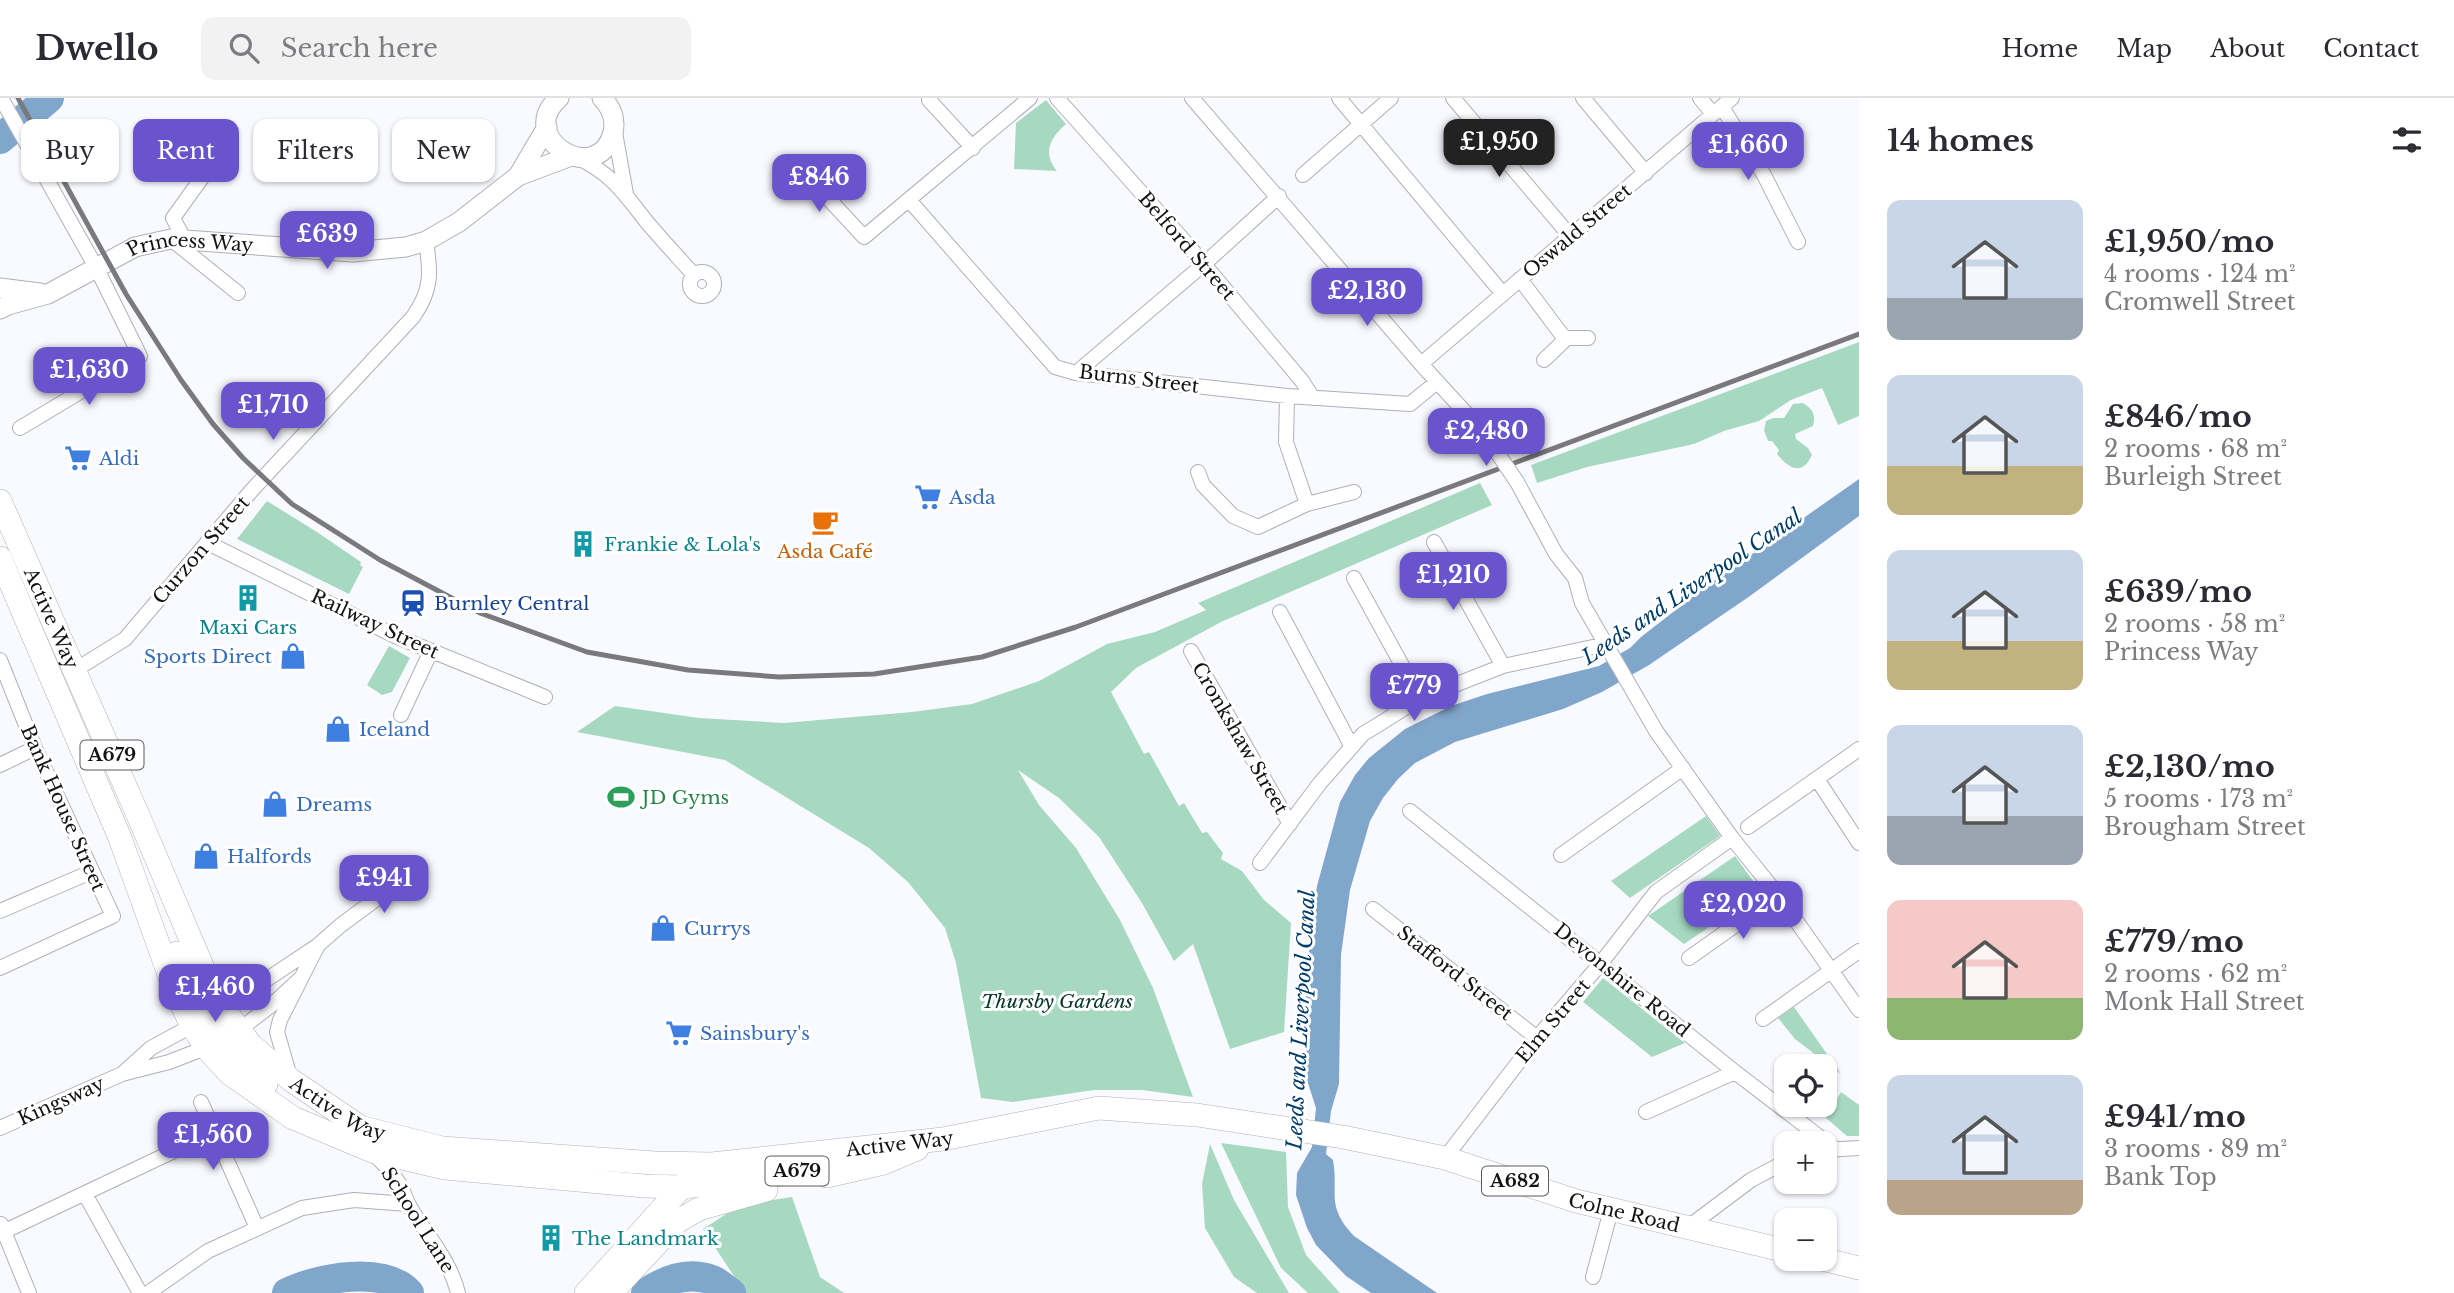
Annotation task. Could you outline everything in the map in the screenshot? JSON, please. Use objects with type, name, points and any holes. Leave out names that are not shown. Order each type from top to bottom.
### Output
[{"type":"main road","points":[[602,98],[610,108],[614,121]]},
{"type":"main road","points":[[614,121],[621,98]]},
{"type":"main road","name":"Princess Way","points":[[518,176],[547,127],[547,118],[555,99]]},
{"type":"main road","name":"Princess Way","points":[[0,309],[48,294],[135,247],[178,239],[354,252],[426,242],[459,222],[518,176],[574,157],[588,157],[598,153],[612,136],[614,121]]},
{"type":"main road","points":[[547,127],[554,145],[574,157]]},
{"type":"main road","points":[[0,288],[48,294]]},
{"type":"main road","name":"Active Way","points":[[0,501],[205,973],[207,1049],[229,1073],[293,1118],[372,1151],[445,1168],[681,1187],[729,1183],[912,1151]]},
{"type":"main road","name":"Active Way","points":[[0,558],[120,838],[174,988],[207,1018]]},
{"type":"main road","name":"A679","points":[[207,1018],[234,1034],[229,1049],[247,1068],[317,1128]]},
{"type":"main road","name":"Active Way","points":[[234,1034],[250,1044],[291,1080],[360,1127],[442,1148],[655,1163],[712,1164],[943,1139]]},
{"type":"main road","name":"Colne Road","points":[[943,1139],[1099,1108],[1206,1117],[1343,1137],[1445,1158],[1576,1201],[1774,1248]]},
{"type":"main road","name":"Active Way","points":[[611,1293],[678,1222],[699,1209],[884,1163],[943,1139]]},
{"type":"main road","points":[[655,1163],[673,1175],[681,1187],[678,1222]]},
{"type":"main road","points":[[586,1293],[681,1187],[712,1164]]},
{"type":"main road","points":[[1837,1263],[1859,1268]]},
{"type":"street","points":[[1,98],[97,269],[140,356],[20,428]]},
{"type":"street","points":[[800,168],[864,237],[1030,98]]},
{"type":"street","name":"Belford Street","points":[[1057,98],[1204,264],[1302,381],[1313,398]]},
{"type":"street","points":[[1192,98],[1421,364],[1484,433],[1517,482],[1556,554],[1575,578],[1582,603],[1656,731],[1732,838],[1778,895],[1859,1010]]},
{"type":"street","points":[[1339,98],[1503,294]]},
{"type":"street","points":[[1303,175],[1391,98]]},
{"type":"street","points":[[1453,98],[1571,237]]},
{"type":"street","points":[[1583,98],[1646,173]]},
{"type":"street","points":[[1700,98],[1722,107],[1764,175],[1798,243]]},
{"type":"street","points":[[929,100],[973,148]]},
{"type":"street","name":"Oswald Street","points":[[1421,364],[1722,107]]},
{"type":"street","points":[[614,121],[626,194]]},
{"type":"street","points":[[574,157],[598,169],[626,194],[694,275]]},
{"type":"street","points":[[199,182],[173,218],[178,239],[238,293]]},
{"type":"street","points":[[1076,373],[1279,196]]},
{"type":"street","name":"Burns Street","points":[[909,200],[1055,367],[1076,373],[1287,396],[1410,404],[1437,382]]},
{"type":"street","name":"Curzon Street","points":[[75,670],[125,639],[252,490],[421,305],[429,286],[426,242]]},
{"type":"street","points":[[1520,279],[1562,335],[1567,338],[1588,338]]},
{"type":"street","points":[[1544,359],[1567,338]]},
{"type":"street","points":[[1287,396],[1286,442],[1307,504]]},
{"type":"street","points":[[1198,472],[1203,485],[1233,516],[1258,527],[1307,504],[1354,492]]},
{"type":"street","points":[[1434,542],[1503,666]]},
{"type":"street","name":"Railway Street","points":[[208,543],[395,636],[545,697]]},
{"type":"street","points":[[1354,578],[1420,698]]},
{"type":"street","points":[[1280,612],[1352,747]]},
{"type":"street","points":[[1260,863],[1320,783],[1363,734],[1420,698],[1503,666],[1608,647]]},
{"type":"street","points":[[401,715],[431,651]]},
{"type":"street","name":"Cronkshaw Street","points":[[1191,652],[1290,824]]},
{"type":"street","name":"Bank House Street","points":[[0,660],[35,748],[113,916],[0,968]]},
{"type":"street","points":[[0,765],[35,748]]},
{"type":"street","points":[[1748,827],[1859,749]]},
{"type":"street","points":[[1561,855],[1683,768]]},
{"type":"street","points":[[1816,779],[1859,843]]},
{"type":"street","name":"Devonshire Road","points":[[1410,811],[1808,1131]]},
{"type":"street","name":"Elm Street","points":[[1445,1158],[1537,1038],[1601,963],[1656,892],[1732,838]]},
{"type":"street","points":[[0,911],[91,872]]},
{"type":"street","name":"Kingsway","points":[[122,1074],[151,1048],[207,1018],[317,946],[406,877]]},
{"type":"street","points":[[1689,958],[1778,895]]},
{"type":"street","name":"Stafford Street","points":[[1373,909],[1537,1038]]},
{"type":"street","points":[[291,1080],[277,1032],[317,946]]},
{"type":"street","points":[[1763,1019],[1859,951]]},
{"type":"street","name":"Kingsway","points":[[0,1128],[122,1074],[207,1049],[234,1034],[300,979]]},
{"type":"street","points":[[1646,1112],[1735,1072]]},
{"type":"street","points":[[201,1102],[257,1228]]},
{"type":"street","points":[[29,1293],[2,1227],[85,1194],[214,1132]]},
{"type":"street","points":[[1837,1149],[1859,1148]]},
{"type":"street","name":"School Lane","points":[[372,1151],[397,1180],[408,1204],[431,1236],[454,1276],[458,1293]]},
{"type":"street","points":[[1687,1228],[1751,1180],[1774,1168]]},
{"type":"street","points":[[85,1194],[141,1293]]},
{"type":"street","points":[[148,1293],[208,1251],[302,1208],[355,1200],[408,1204]]},
{"type":"street","points":[[1593,1277],[1611,1210]]},
{"type":"green space","points":[[1046,100],[1066,124],[1050,146],[1050,158],[1057,171],[1014,169],[1016,123]]},
{"type":"green space","points":[[1859,342],[1859,416],[1838,425],[1822,388],[1791,400],[1759,421],[1724,431],[1694,444],[1587,467],[1537,483],[1531,465]]},
{"type":"green space","points":[[1803,403],[1813,413],[1813,426],[1795,434],[1796,439],[1808,448],[1812,455],[1804,466],[1795,468],[1777,454],[1779,450],[1772,441],[1768,441],[1764,430],[1766,421],[1784,418],[1793,404]]},
{"type":"green space","name":"Thursby Gardens","points":[[1480,483],[1492,505],[1221,622],[1136,668],[1111,692],[1144,754],[1149,752],[1179,806],[1184,803],[1202,833],[1207,832],[1223,853],[1221,859],[1242,871],[1264,900],[1291,923],[1284,1032],[1230,1049],[1193,944],[1174,961],[1142,903],[1099,837],[1059,798],[1018,770],[1039,805],[1076,848],[1120,920],[1153,988],[1193,1097],[1142,1090],[1094,1090],[1013,1102],[981,1098],[956,963],[945,928],[908,882],[869,848],[725,760],[577,732],[615,706],[699,718],[784,723],[972,704],[1039,681],[1107,644],[1155,632],[1206,610],[1198,603]]},
{"type":"green space","points":[[267,501],[361,562],[363,567],[349,594],[237,539]]},
{"type":"green space","points":[[389,646],[410,658],[392,692],[382,695],[367,685]]},
{"type":"green space","points":[[1706,816],[1720,836],[1630,898],[1611,881]]},
{"type":"green space","points":[[1735,856],[1761,892],[1684,944],[1648,916]]},
{"type":"green space","points":[[1603,978],[1685,1043],[1652,1057],[1583,1002]]},
{"type":"green space","points":[[1794,1007],[1827,1054],[1815,1054],[1795,1039],[1778,1018]]},
{"type":"green space","points":[[1841,1092],[1859,1105],[1859,1136],[1847,1136],[1826,1118],[1837,1117],[1837,1099]]},
{"type":"green space","points":[[1221,1143],[1286,1152],[1288,1207],[1306,1255],[1340,1293],[1308,1293],[1281,1268]]},
{"type":"green space","points":[[1210,1144],[1234,1200],[1289,1293],[1257,1293],[1234,1277],[1205,1228],[1202,1184]]},
{"type":"green space","points":[[792,1197],[820,1277],[844,1293],[745,1293],[703,1229],[740,1205]]},
{"type":"water","points":[[1859,479],[1859,516],[1750,596],[1649,665],[1602,692],[1563,709],[1455,742],[1415,763],[1383,798],[1370,821],[1350,890],[1341,955],[1339,1084],[1331,1111],[1326,1154],[1333,1160],[1336,1207],[1345,1225],[1354,1236],[1437,1293],[1371,1293],[1346,1276],[1316,1245],[1296,1195],[1297,1173],[1312,1147],[1316,1108],[1307,1080],[1306,986],[1317,886],[1340,802],[1355,775],[1369,758],[1405,729],[1451,706],[1487,694],[1599,666],[1630,648],[1704,588]]},
{"type":"waterway","points":[[0,139],[49,98]]},
{"type":"waterway","points":[[646,1293],[677,1278],[694,1276],[714,1281],[731,1293]]},
{"type":"waterway","points":[[287,1293],[315,1283],[350,1277],[384,1279],[398,1284],[409,1293]]},
{"type":"railway","points":[[18,98],[126,294],[181,380],[213,424],[243,458],[292,504],[380,560],[480,613],[587,652],[688,670],[779,677],[874,674],[982,657],[1076,627],[1859,334]]},
{"type":"place","name":"Aldi","points":[[78,458]]},
{"type":"place","name":"Asda","points":[[928,497]]},
{"type":"place","name":"Asda Café","points":[[825,522]]},
{"type":"place","name":"Frankie & Lola's","points":[[583,544]]},
{"type":"place","name":"Maxi Cars","points":[[248,598]]},
{"type":"place","name":"Burnley Central","points":[[413,603]]},
{"type":"place","name":"Sports Direct","points":[[293,656]]},
{"type":"place","name":"Iceland","points":[[338,729]]},
{"type":"place","name":"JD Gyms","points":[[621,797]]},
{"type":"place","name":"Dreams","points":[[275,804]]},
{"type":"place","name":"Halfords","points":[[206,856]]},
{"type":"place","name":"Currys","points":[[663,928]]},
{"type":"place","name":"Sainsbury's","points":[[679,1033]]},
{"type":"place","name":"The Landmark","points":[[551,1238]]},
{"type":"water label","name":"Leeds and Liverpool Canal","points":[[1692,587]]},
{"type":"water label","name":"Leeds and Liverpool Canal","points":[[1301,1020]]}]
